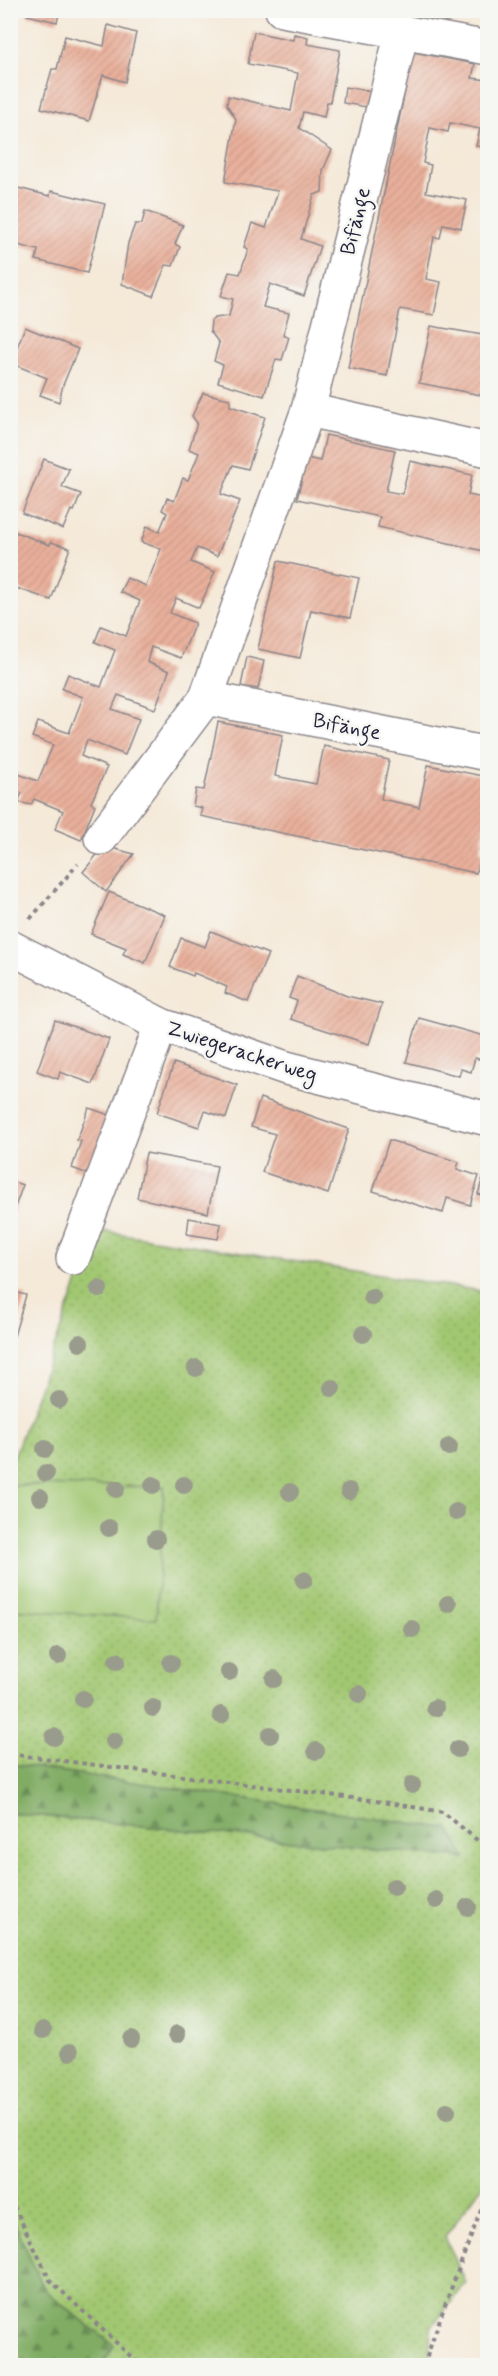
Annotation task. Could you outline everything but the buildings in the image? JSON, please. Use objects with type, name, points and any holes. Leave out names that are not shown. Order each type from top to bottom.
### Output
[{"type":"street","points":[[282,10],[488,48]]},
{"type":"street","name":"Bifänge","points":[[100,838],[206,698],[308,410],[402,32]]},
{"type":"street","points":[[308,410],[488,450]]},
{"type":"street","name":"Bifänge","points":[[206,698],[488,754]]},
{"type":"street","name":"Zwiegerackerweg","points":[[18,936],[161,1026],[286,1068],[488,1119]]},
{"type":"street","points":[[73,1258],[161,1026]]},
{"type":"path","points":[[18,936],[100,838]]},
{"type":"path","points":[[10,1754],[376,1801],[442,1812],[488,1850]]},
{"type":"path","points":[[424,2366],[442,2308],[465,2255],[488,2191]]},
{"type":"path","points":[[10,2198],[50,2280],[141,2366]]},
{"type":"green space","points":[[97,1230],[487,1292],[487,2179],[445,2237],[466,2283],[431,2328],[429,2365],[101,2365],[114,2346],[44,2290],[11,2215],[11,1813],[464,1858],[449,1829],[11,1764],[11,1609],[156,1619],[164,1487],[11,1485],[10,1467]]},
{"type":"green space","points":[[11,1485],[164,1487],[156,1619],[11,1609]]},
{"type":"green space","points":[[11,1764],[450,1829],[465,1858],[11,1813]]},
{"type":"green space","points":[[10,2215],[45,2290],[114,2346],[101,2365],[25,2365],[11,2358]]}]
